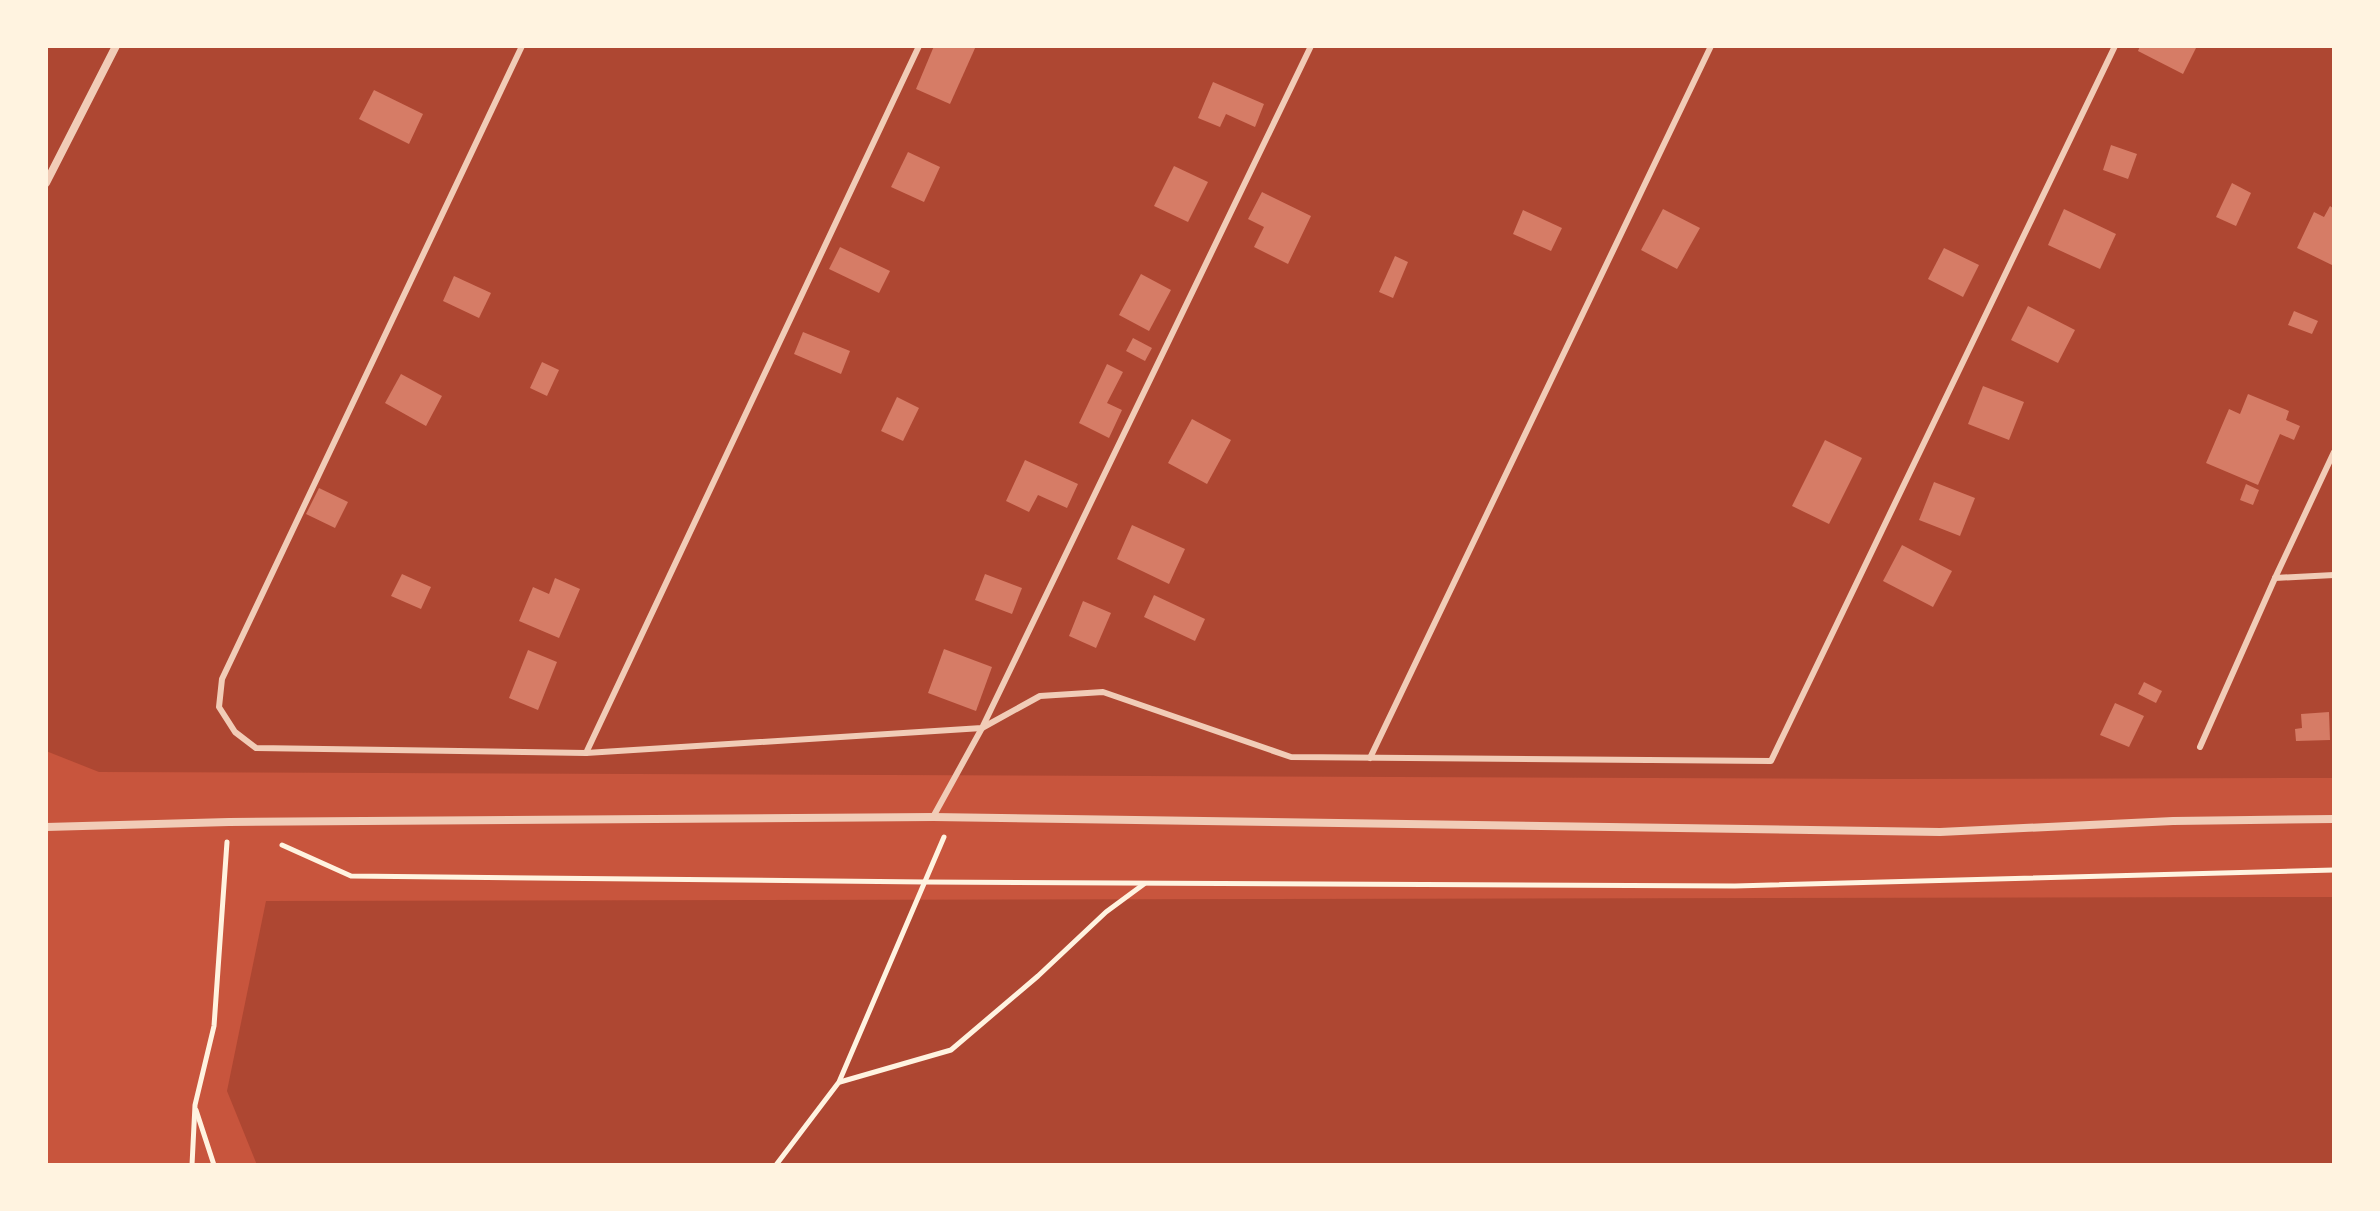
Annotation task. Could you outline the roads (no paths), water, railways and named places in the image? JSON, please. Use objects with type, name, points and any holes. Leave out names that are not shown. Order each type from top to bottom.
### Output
[{"type":"street","points":[[46,183],[116,46]]},
{"type":"street","points":[[46,827],[229,822],[952,817],[1940,832],[2173,821],[2334,819]]},
{"type":"lane","points":[[522,46],[222,679],[219,707],[235,732],[256,748],[586,753],[982,728],[1040,696],[1103,692],[1291,757],[1771,761],[2115,46]]},
{"type":"lane","points":[[586,753],[919,46]]},
{"type":"lane","points":[[933,817],[982,728],[1311,46]]},
{"type":"lane","points":[[1370,758],[1711,46]]},
{"type":"lane","points":[[2200,747],[2334,452]]},
{"type":"lane","points":[[2275,578],[2334,575]]}]
